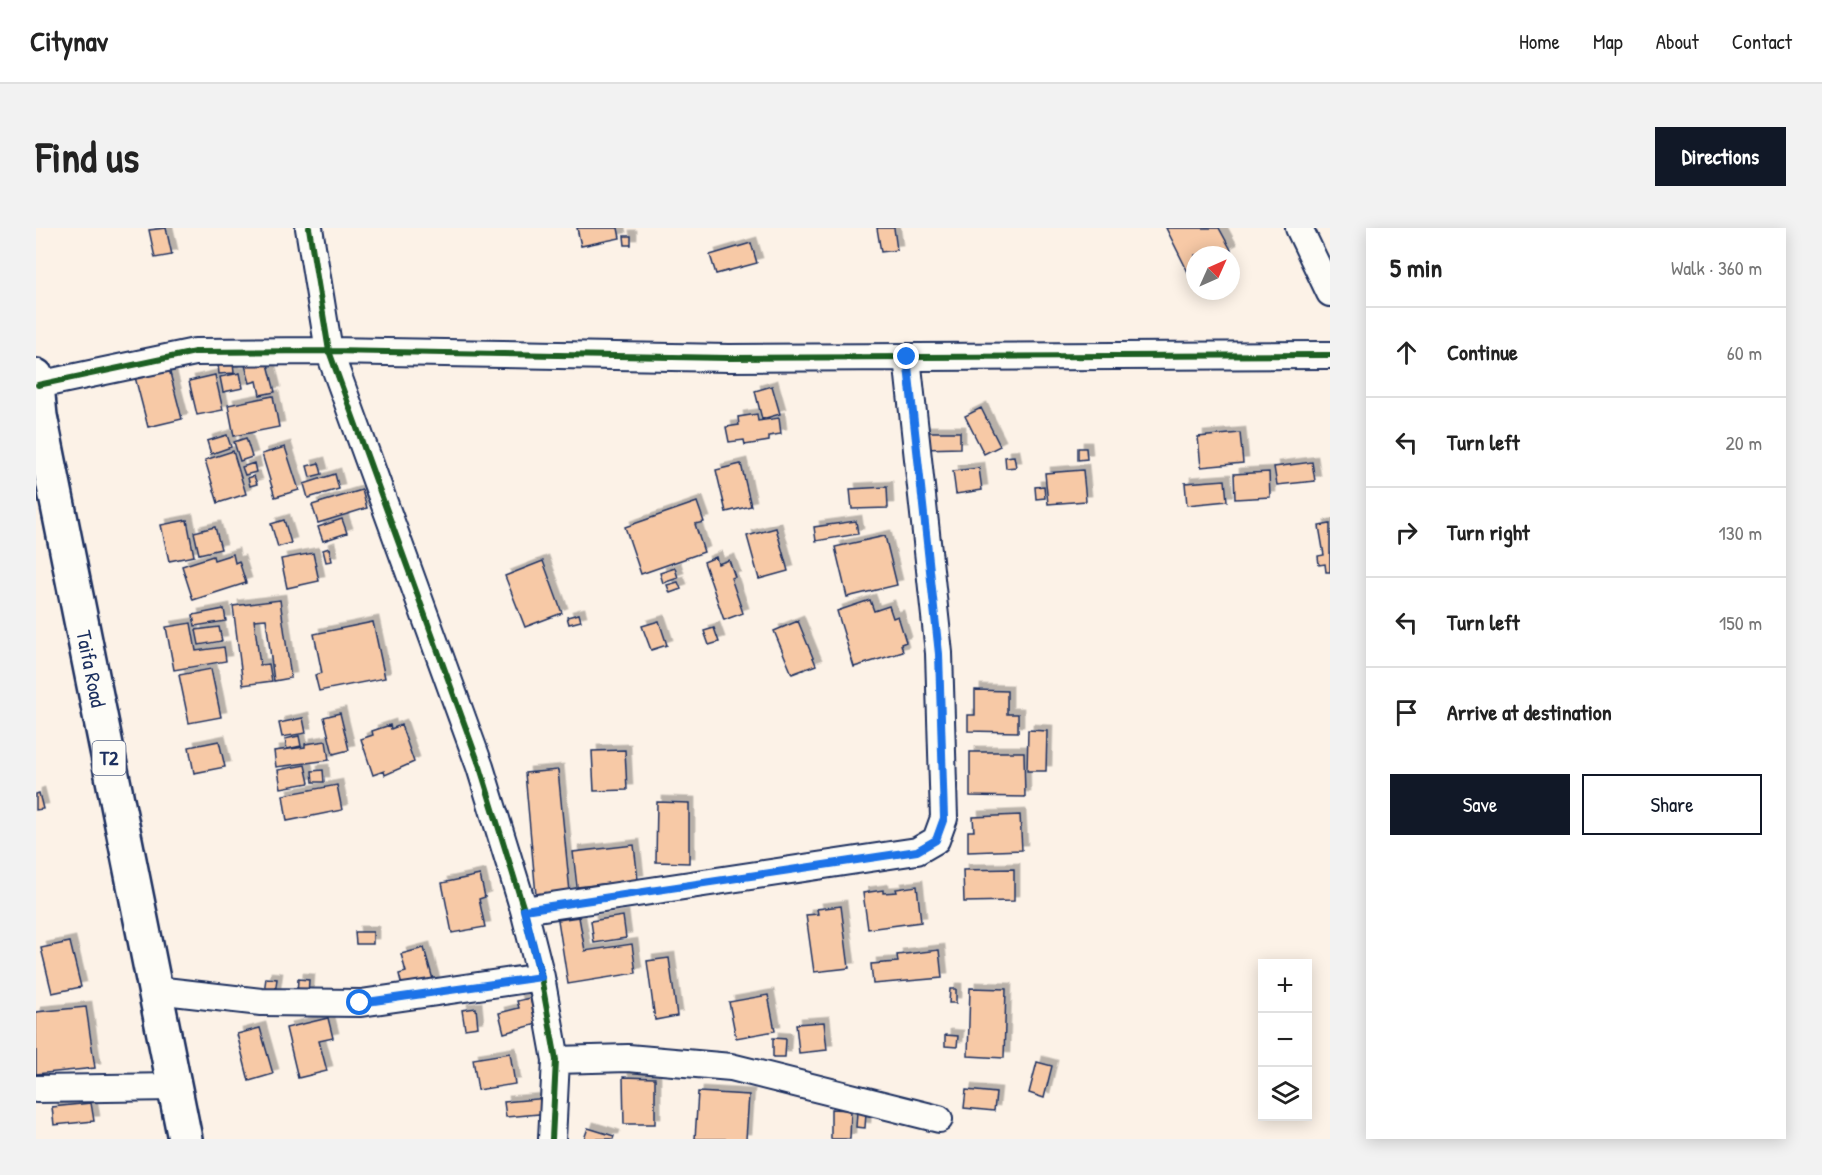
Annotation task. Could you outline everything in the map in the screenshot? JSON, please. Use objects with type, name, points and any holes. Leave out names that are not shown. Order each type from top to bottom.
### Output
[{"type":"highway","name":"Taifa Road","points":[[37,399],[186,1139]]},
{"type":"street","points":[[309,228],[329,351],[480,767],[524,910],[541,977],[556,1060],[552,1139]]},
{"type":"street","points":[[1299,228],[1330,293]]},
{"type":"street","points":[[37,399],[195,352],[329,351],[729,358],[1330,355]]},
{"type":"street","points":[[524,910],[917,851],[936,840],[944,818],[939,654],[907,357]]},
{"type":"street","points":[[156,990],[261,1002],[360,1003],[541,977]]},
{"type":"street","points":[[556,1060],[628,1058],[731,1067],[939,1119]]},
{"type":"street","points":[[36,1089],[175,1087]]},
{"type":"building","points":[[166,228],[172,255],[155,258],[149,230]]},
{"type":"building","points":[[577,228],[618,228],[620,238],[581,246]]},
{"type":"building","points":[[877,228],[894,228],[897,250],[881,252]]},
{"type":"building","points":[[1166,228],[1219,228],[1229,246],[1186,246],[1186,268]]},
{"type":"building","points":[[624,236],[631,236],[631,245],[625,245]]},
{"type":"building","points":[[751,243],[757,263],[716,274],[710,255]]},
{"type":"building","points":[[267,360],[275,392],[260,395],[257,381],[250,383],[245,365]]},
{"type":"building","points":[[233,363],[234,373],[219,374],[218,364]]},
{"type":"building","points":[[169,369],[182,419],[148,427],[135,377]]},
{"type":"building","points":[[240,373],[243,388],[223,392],[220,377]]},
{"type":"building","points":[[215,375],[223,410],[197,415],[189,381]]},
{"type":"building","points":[[772,386],[780,414],[762,419],[755,391]]},
{"type":"building","points":[[273,396],[279,427],[234,436],[228,405]]},
{"type":"building","points":[[981,408],[1000,446],[984,454],[965,416]]},
{"type":"building","points":[[757,414],[758,421],[779,418],[781,434],[769,436],[769,441],[745,445],[744,440],[729,442],[726,427],[739,425],[738,417]]},
{"type":"building","points":[[922,432],[960,432],[960,448],[922,449]]},
{"type":"building","points":[[1240,433],[1243,463],[1201,467],[1198,437]]},
{"type":"building","points":[[227,435],[231,447],[211,454],[207,441]]},
{"type":"building","points":[[246,438],[252,457],[240,461],[234,442]]},
{"type":"building","points":[[285,447],[299,490],[275,497],[262,454]]},
{"type":"building","points":[[1078,448],[1086,448],[1087,459],[1078,460]]},
{"type":"building","points":[[233,451],[246,494],[218,503],[205,460]]},
{"type":"building","points":[[1014,456],[1016,467],[1006,468],[1005,457]]},
{"type":"building","points":[[1312,462],[1315,481],[1277,485],[1274,467]]},
{"type":"building","points":[[254,463],[256,472],[245,475],[242,467]]},
{"type":"building","points":[[319,463],[322,474],[310,477],[307,466]]},
{"type":"building","points":[[741,464],[751,506],[726,512],[716,470]]},
{"type":"building","points":[[979,468],[982,490],[956,494],[953,471]]},
{"type":"building","points":[[1083,470],[1086,501],[1048,504],[1045,473]]},
{"type":"building","points":[[1269,472],[1270,497],[1235,499],[1234,474]]},
{"type":"building","points":[[335,474],[339,489],[308,498],[304,484]]},
{"type":"building","points":[[254,476],[257,484],[250,486],[248,478]]},
{"type":"building","points":[[1225,480],[1227,501],[1187,505],[1185,483]]},
{"type":"building","points":[[1044,486],[1045,498],[1036,499],[1035,487]]},
{"type":"building","points":[[887,487],[888,508],[852,509],[850,489]]},
{"type":"building","points":[[362,490],[367,508],[318,523],[312,505]]},
{"type":"building","points":[[697,502],[704,522],[695,524],[704,552],[641,574],[625,527]]},
{"type":"building","points":[[342,519],[347,533],[323,541],[318,527]]},
{"type":"building","points":[[187,520],[194,556],[169,561],[161,525]]},
{"type":"building","points":[[284,520],[291,543],[278,547],[271,524]]},
{"type":"building","points":[[856,521],[858,534],[816,541],[814,527]]},
{"type":"building","points":[[1330,524],[1330,572],[1326,572],[1325,564],[1319,565],[1318,556],[1324,555],[1319,526]]},
{"type":"building","points":[[215,527],[221,549],[199,554],[194,532]]},
{"type":"building","points":[[776,528],[788,571],[759,579],[747,536]]},
{"type":"building","points":[[885,536],[897,585],[847,597],[835,547]]},
{"type":"building","points":[[329,548],[332,561],[326,562],[323,550]]},
{"type":"building","points":[[313,553],[319,581],[287,588],[281,559]]},
{"type":"building","points":[[233,554],[235,563],[239,561],[246,583],[193,600],[182,566],[213,556],[214,560]]},
{"type":"building","points":[[716,557],[718,564],[729,560],[735,577],[731,578],[743,613],[724,620],[704,562]]},
{"type":"building","points":[[543,561],[562,613],[525,627],[505,576]]},
{"type":"building","points":[[675,568],[678,578],[663,583],[660,573]]},
{"type":"building","points":[[678,582],[681,589],[670,593],[667,585]]},
{"type":"building","points":[[280,600],[291,678],[274,681],[266,619],[254,620],[260,665],[269,664],[272,681],[243,685],[233,606]]},
{"type":"building","points":[[870,600],[874,611],[889,606],[893,618],[898,616],[906,642],[901,644],[903,652],[854,667],[837,611]]},
{"type":"building","points":[[224,609],[226,621],[195,626],[193,615]]},
{"type":"building","points":[[579,614],[581,621],[569,624],[567,617]]},
{"type":"building","points":[[659,621],[667,645],[651,650],[642,626]]},
{"type":"building","points":[[798,621],[816,665],[792,674],[774,631]]},
{"type":"building","points":[[373,622],[385,678],[319,691],[315,675],[322,673],[314,634]]},
{"type":"building","points":[[191,623],[196,651],[224,647],[226,661],[174,670],[166,627]]},
{"type":"building","points":[[219,627],[222,641],[199,645],[196,630]]},
{"type":"building","points":[[714,628],[719,642],[709,645],[704,631]]},
{"type":"building","points":[[211,669],[221,717],[189,723],[179,675]]},
{"type":"building","points":[[975,690],[1007,691],[1007,714],[1018,714],[1018,732],[968,731],[968,715],[975,715]]},
{"type":"building","points":[[340,713],[349,750],[333,754],[324,717]]},
{"type":"building","points":[[303,718],[306,733],[282,737],[279,723]]},
{"type":"building","points":[[390,725],[391,729],[401,725],[414,762],[385,775],[384,771],[373,775],[361,739],[373,735],[372,731]]},
{"type":"building","points":[[1028,730],[1047,731],[1046,771],[1027,771]]},
{"type":"building","points":[[299,736],[301,746],[287,749],[285,739]]},
{"type":"building","points":[[219,741],[225,767],[194,773],[189,747]]},
{"type":"building","points":[[326,741],[329,760],[276,767],[274,751],[305,747],[305,744]]},
{"type":"building","points":[[625,750],[627,790],[594,791],[592,751]]},
{"type":"building","points":[[970,752],[1024,752],[1025,797],[970,796]]},
{"type":"building","points":[[305,765],[309,783],[281,788],[278,770]]},
{"type":"building","points":[[323,770],[324,782],[313,782],[312,771]]},
{"type":"building","points":[[558,770],[570,892],[536,895],[525,773]]},
{"type":"building","points":[[337,785],[342,810],[287,821],[283,795]]},
{"type":"building","points":[[39,793],[43,809],[36,810],[36,794]]},
{"type":"building","points":[[657,802],[689,803],[689,863],[656,862]]},
{"type":"building","points":[[1020,815],[1022,850],[968,852],[968,831],[974,831],[973,817]]},
{"type":"building","points":[[634,845],[638,880],[577,887],[573,852]]},
{"type":"building","points":[[1014,869],[1014,901],[964,902],[963,870]]},
{"type":"building","points":[[480,875],[485,897],[479,899],[485,927],[452,933],[442,883]]},
{"type":"building","points":[[917,886],[921,922],[868,929],[863,893],[883,890],[883,893],[897,892],[896,889]]},
{"type":"building","points":[[841,906],[849,968],[814,972],[806,915],[818,914],[817,909]]},
{"type":"building","points":[[623,916],[626,938],[594,943],[591,921]]},
{"type":"building","points":[[579,917],[585,951],[632,944],[636,973],[568,984],[558,920]]},
{"type":"building","points":[[355,932],[373,932],[373,944],[356,944]]},
{"type":"building","points":[[70,942],[81,987],[52,993],[41,948]]},
{"type":"building","points":[[424,948],[434,983],[403,990],[399,974],[406,972],[401,954]]},
{"type":"building","points":[[939,950],[942,978],[873,984],[871,964],[898,962],[897,955]]},
{"type":"building","points":[[669,958],[677,1016],[655,1020],[647,961]]},
{"type":"building","points":[[266,978],[277,979],[275,993],[264,992]]},
{"type":"building","points":[[298,979],[309,980],[308,996],[297,995]]},
{"type":"building","points":[[970,988],[1006,989],[1004,1058],[968,1056]]},
{"type":"building","points":[[950,989],[956,989],[956,1003],[949,1003]]},
{"type":"building","points":[[768,995],[775,1031],[736,1038],[729,1002]]},
{"type":"building","points":[[530,998],[537,1024],[504,1033],[499,1013],[519,1008],[517,1001]]},
{"type":"building","points":[[86,1007],[95,1068],[36,1074],[36,1012]]},
{"type":"building","points":[[476,1008],[478,1027],[465,1029],[462,1010]]},
{"type":"building","points":[[328,1018],[333,1038],[319,1041],[327,1071],[298,1078],[286,1028]]},
{"type":"building","points":[[824,1022],[827,1050],[799,1053],[796,1024]]},
{"type":"building","points":[[260,1028],[273,1074],[249,1081],[237,1034]]},
{"type":"building","points":[[945,1035],[958,1036],[957,1047],[945,1046]]},
{"type":"building","points":[[773,1038],[786,1039],[785,1057],[773,1057]]},
{"type":"building","points":[[510,1053],[515,1084],[478,1090],[473,1059]]},
{"type":"building","points":[[1037,1062],[1052,1066],[1044,1098],[1029,1093]]},
{"type":"building","points":[[623,1077],[655,1078],[655,1124],[624,1124]]},
{"type":"building","points":[[966,1090],[996,1093],[994,1111],[964,1108]]},
{"type":"building","points":[[698,1092],[749,1095],[746,1139],[695,1139]]},
{"type":"building","points":[[548,1098],[550,1113],[506,1117],[504,1102]]},
{"type":"building","points":[[91,1103],[94,1121],[54,1125],[52,1107]]},
{"type":"building","points":[[831,1109],[851,1110],[850,1139],[831,1139]]},
{"type":"building","points":[[857,1112],[866,1113],[865,1128],[856,1127]]},
{"type":"building","points":[[588,1128],[614,1136],[613,1139],[584,1139]]},
{"type":"cycle path","points":[[309,228],[329,351],[480,767],[524,910],[541,977],[556,1060],[552,1139]]},
{"type":"cycle path","points":[[38,385],[195,352],[329,351],[729,358],[1330,355]]},
{"type":"route","points":[[360,1003],[541,977],[524,910],[917,851],[936,840],[944,818],[939,654],[907,357]]}]
